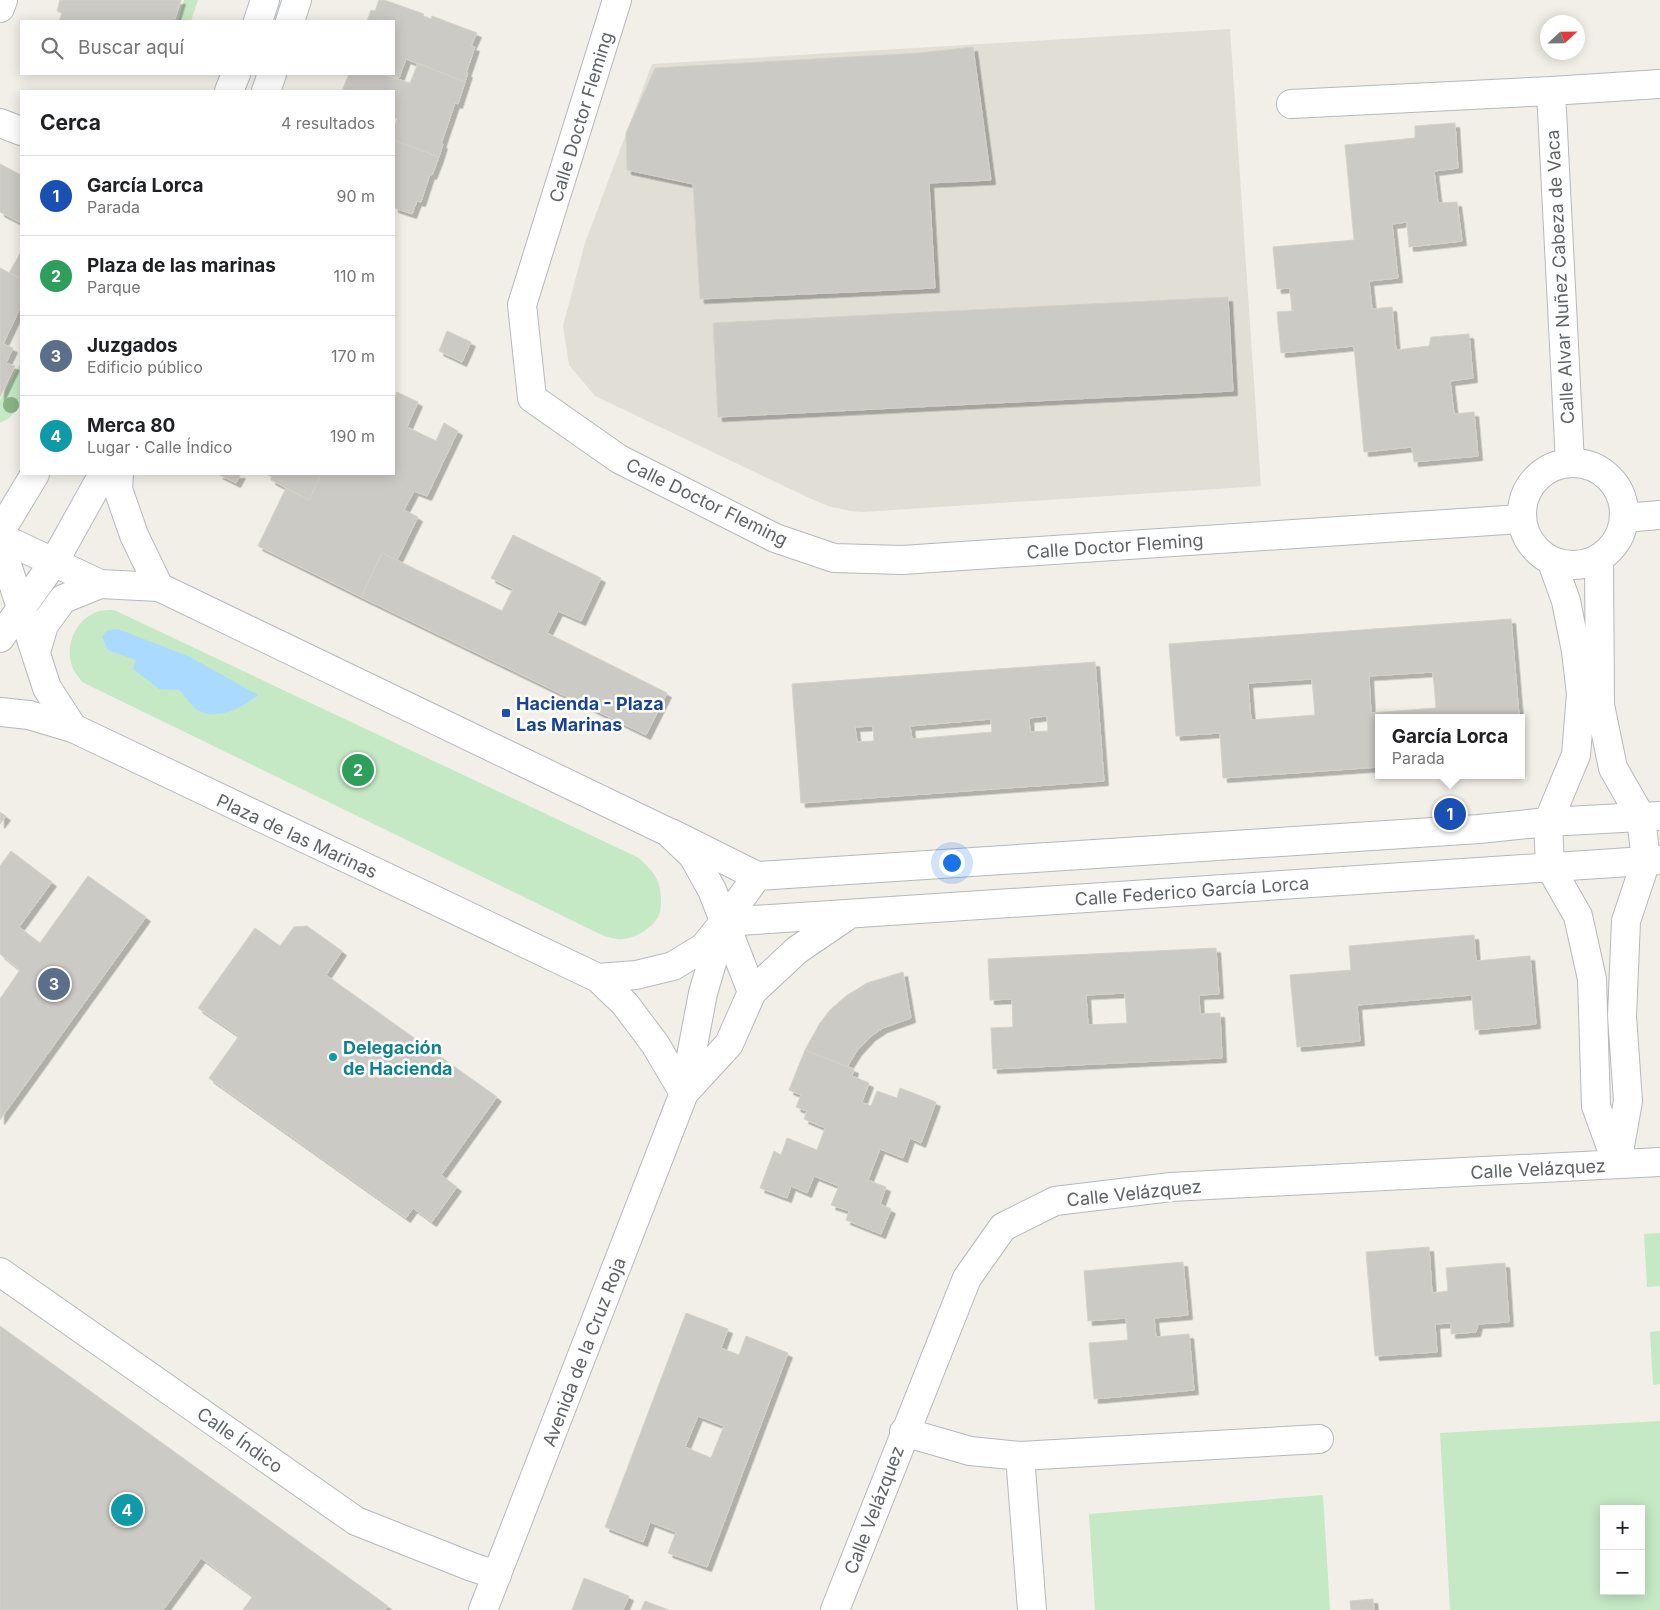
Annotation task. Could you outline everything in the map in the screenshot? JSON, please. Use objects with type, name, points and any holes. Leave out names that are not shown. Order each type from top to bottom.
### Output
[{"type":"street","points":[[0,8],[3,0]]},
{"type":"street","points":[[258,20],[265,0]]},
{"type":"street","points":[[290,20],[297,0]]},
{"type":"street","name":"Calle Doctor Fleming","points":[[617,0],[522,305],[532,398],[619,458],[774,538],[834,558],[902,560],[1522,519]]},
{"type":"street","points":[[229,90],[236,75]]},
{"type":"street","points":[[266,90],[272,75]]},
{"type":"street","points":[[1291,104],[1660,84]]},
{"type":"street","name":"Calle Alvar Nuñez Cabeza de Vaca","points":[[1550,91],[1570,463]]},
{"type":"street","points":[[0,123],[20,131]]},
{"type":"street","points":[[1570,463],[1587,465],[1602,472],[1614,485],[1622,500],[1624,518],[1621,534],[1612,548],[1599,559],[1584,565],[1568,566],[1552,562],[1538,553],[1528,539],[1522,519],[1522,507],[1527,490],[1538,476],[1552,467],[1570,463]]},
{"type":"street","points":[[0,532],[34,475]]},
{"type":"street","points":[[0,638],[54,562],[102,475]]},
{"type":"street","points":[[119,475],[118,489],[134,535],[159,586]]},
{"type":"street","points":[[1624,518],[1660,515]]},
{"type":"street","points":[[0,537],[100,584],[159,586],[757,876],[1459,831],[1548,822],[1651,817]]},
{"type":"street","points":[[0,543],[47,688],[73,728]]},
{"type":"street","points":[[1599,559],[1600,706],[1613,768],[1651,817],[1653,861],[1626,921],[1622,1016],[1628,1101],[1617,1164]]},
{"type":"street","points":[[1552,562],[1566,601],[1576,651],[1581,694],[1576,756],[1548,822],[1550,867],[1578,916],[1592,979],[1596,1106],[1617,1164]]},
{"type":"street","points":[[36,652],[44,625],[63,599],[100,584]]},
{"type":"street","name":"Plaza de las Marinas","points":[[0,712],[29,715],[73,728],[598,978],[625,1004],[655,1044],[684,1093]]},
{"type":"street","points":[[668,832],[693,856],[712,890],[752,992]]},
{"type":"street","name":"Calle Federico García Lorca","points":[[724,922],[1653,861]]},
{"type":"street","name":"Plaza de las Marinas","points":[[598,978],[636,975],[673,966],[704,947],[757,876]]},
{"type":"street","points":[[684,1093],[729,1044],[752,992],[798,950],[852,913]]},
{"type":"street","name":"Plaza de las Marinas","points":[[684,1093],[703,994],[724,922]]},
{"type":"street","name":"Avenida de la Cruz Roja","points":[[483,1610],[684,1093]]},
{"type":"street","name":"Calle Velázquez","points":[[835,1610],[904,1432],[967,1278],[1003,1227],[1055,1201],[1171,1187],[1660,1162]]},
{"type":"street","name":"Calle Índico","points":[[2,1273],[356,1521],[497,1575]]},
{"type":"street","points":[[904,1432],[970,1451],[1020,1456],[1319,1439]]},
{"type":"street","points":[[1020,1456],[1032,1610]]},
{"type":"shaded area","points":[[1230,29],[1261,486],[863,512],[850,511],[828,506],[807,497],[595,396],[569,365],[563,326],[585,243],[652,64]]},
{"type":"green space","points":[[184,0],[198,0],[191,20],[178,20]]},
{"type":"green space","points":[[20,364],[20,406],[8,419],[0,423],[0,400]]},
{"type":"green space","points":[[114,610],[639,858],[653,872],[658,882],[661,909],[658,917],[648,929],[633,937],[616,939],[604,936],[82,682],[72,666],[70,658],[73,635],[87,617],[99,611]]},
{"type":"green space","points":[[1660,1233],[1660,1286],[1647,1287],[1644,1234]]},
{"type":"green space","points":[[1660,1331],[1660,1384],[1653,1385],[1650,1332]]},
{"type":"green space","points":[[1660,1421],[1660,1610],[1450,1610],[1440,1433]]},
{"type":"green space","points":[[1323,1495],[1330,1610],[1095,1610],[1089,1514]]},
{"type":"water","points":[[118,629],[190,657],[258,695],[232,711],[217,714],[201,712],[179,690],[159,689],[133,669],[136,660],[108,650],[102,637],[106,631]]},
{"type":"building","points":[[60,0],[181,0],[175,19],[173,18],[172,20],[59,20],[62,13],[57,11]]},
{"type":"building","points":[[379,0],[384,0],[424,14],[423,16],[431,19],[432,16],[477,33],[471,46],[475,47],[466,73],[468,73],[465,82],[406,59],[399,78],[386,75],[395,75],[395,20],[367,20],[371,10],[375,11]]},
{"type":"building","points":[[973,47],[991,180],[929,183],[935,288],[700,299],[693,184],[627,170],[626,133],[655,68],[919,53]]},
{"type":"building","points":[[418,63],[465,82],[458,104],[455,103],[441,144],[443,144],[439,157],[395,140],[397,119],[395,118],[395,90],[342,90],[349,75],[384,75],[410,83]]},
{"type":"building","points":[[1455,123],[1458,168],[1434,171],[1438,203],[1457,202],[1462,241],[1409,247],[1407,222],[1392,224],[1398,278],[1369,281],[1372,309],[1392,307],[1396,350],[1429,346],[1431,337],[1469,334],[1473,378],[1450,381],[1454,414],[1474,412],[1478,456],[1414,462],[1412,447],[1364,452],[1354,346],[1281,353],[1277,312],[1292,311],[1290,288],[1277,289],[1273,247],[1354,240],[1345,145],[1415,138],[1415,126]]},
{"type":"building","points":[[395,140],[439,157],[432,175],[430,174],[421,202],[417,201],[412,214],[395,208]]},
{"type":"building","points":[[0,164],[20,174],[20,222],[0,212]]},
{"type":"building","points":[[20,254],[20,278],[9,273]]},
{"type":"building","points":[[0,268],[20,278],[20,308],[3,344],[13,348],[6,363],[15,366],[0,397]]},
{"type":"building","points":[[1228,297],[1233,391],[718,417],[713,323]]},
{"type":"building","points":[[447,331],[471,342],[462,362],[439,351]]},
{"type":"building","points":[[397,392],[418,402],[407,427],[436,441],[444,423],[458,431],[427,496],[414,491],[404,510],[418,517],[397,560],[382,553],[361,597],[258,546],[286,488],[309,500],[321,475],[395,475],[395,397]]},
{"type":"building","points":[[220,475],[240,475],[236,483]]},
{"type":"building","points":[[268,475],[321,475],[309,500],[271,480],[272,477]]},
{"type":"building","points":[[513,535],[601,578],[581,621],[558,611],[547,633],[667,693],[646,735],[361,597],[382,553],[502,611],[513,589],[491,578]]},
{"type":"building","points":[[1511,619],[1519,714],[1375,714],[1375,767],[1223,778],[1220,733],[1176,736],[1169,644]],"holes":[[[1433,672],[1436,708],[1371,713],[1369,676]],[[1312,679],[1315,715],[1251,720],[1248,683]]]},
{"type":"building","points":[[1095,662],[1104,781],[801,803],[792,684]],"holes":[[[1047,716],[1048,731],[1030,732],[1029,718]],[[991,719],[992,732],[912,739],[910,726]],[[873,726],[874,741],[857,742],[855,727]]]},
{"type":"building","points":[[0,812],[6,816],[0,824]]},
{"type":"building","points":[[11,851],[52,882],[19,927],[40,943],[88,876],[146,917],[0,1120],[0,999],[20,970],[0,954],[0,866]]},
{"type":"building","name":"Delegación de Hacienda","points":[[307,926],[342,951],[326,975],[497,1097],[441,1175],[457,1187],[432,1222],[413,1208],[406,1218],[209,1078],[239,1036],[198,1008],[255,928],[280,946],[294,927]]},
{"type":"building","points":[[1474,935],[1476,961],[1530,956],[1536,1024],[1475,1030],[1472,995],[1357,1005],[1360,1041],[1297,1047],[1290,975],[1351,970],[1349,946]]},
{"type":"building","points":[[1216,948],[1219,994],[1199,995],[1200,1014],[1220,1013],[1222,1058],[993,1069],[991,1028],[1013,1027],[1012,999],[990,1000],[988,959]],"holes":[[[1125,993],[1127,1023],[1088,1025],[1086,995]]]},
{"type":"building","points":[[903,972],[911,1018],[883,1028],[871,1036],[857,1051],[847,1067],[805,1050],[820,1023],[830,1010],[846,996],[867,983]]},
{"type":"building","points":[[805,1050],[854,1069],[852,1076],[869,1083],[862,1102],[871,1106],[877,1091],[897,1098],[900,1088],[936,1102],[921,1143],[910,1138],[903,1158],[880,1149],[868,1180],[886,1187],[880,1204],[891,1209],[881,1234],[846,1220],[849,1211],[831,1205],[839,1186],[814,1176],[807,1193],[791,1186],[787,1198],[760,1188],[774,1151],[781,1155],[787,1138],[817,1150],[825,1128],[804,1119],[807,1111],[796,1107],[801,1095],[789,1090]]},
{"type":"building","points":[[1429,1247],[1432,1293],[1448,1291],[1446,1268],[1505,1263],[1509,1322],[1478,1324],[1476,1332],[1451,1334],[1451,1323],[1435,1324],[1437,1352],[1375,1356],[1366,1252]]},
{"type":"building","points":[[1183,1262],[1188,1315],[1154,1318],[1156,1337],[1189,1334],[1194,1390],[1094,1399],[1089,1343],[1128,1340],[1126,1318],[1088,1321],[1084,1271]]},
{"type":"building","points":[[686,1313],[728,1329],[721,1348],[739,1355],[746,1336],[788,1353],[707,1567],[668,1553],[676,1532],[650,1522],[643,1542],[605,1527]],"holes":[[[698,1416],[724,1426],[711,1458],[685,1447]]]},
{"type":"building","points":[[0,1326],[388,1606],[385,1610],[243,1610],[253,1596],[201,1558],[163,1610],[0,1610]]},
{"type":"building","points":[[584,1578],[629,1596],[623,1610],[572,1610]]},
{"type":"building","points":[[1373,1599],[1374,1610],[1351,1610],[1350,1601]]},
{"type":"building","points":[[645,1601],[669,1610],[641,1610]]},
{"type":"place","name":"Hacienda - Plaza Las Marinas","points":[[506,713]]},
{"type":"place","name":"Plaza de las marinas","points":[[358,770]]},
{"type":"place","name":"García Lorca","points":[[1450,814]]},
{"type":"place","name":"Juzgados","points":[[54,984]]},
{"type":"place","name":"Delegación de Hacienda","points":[[333,1057]]},
{"type":"place","name":"Merca 80","points":[[127,1510]]}]
